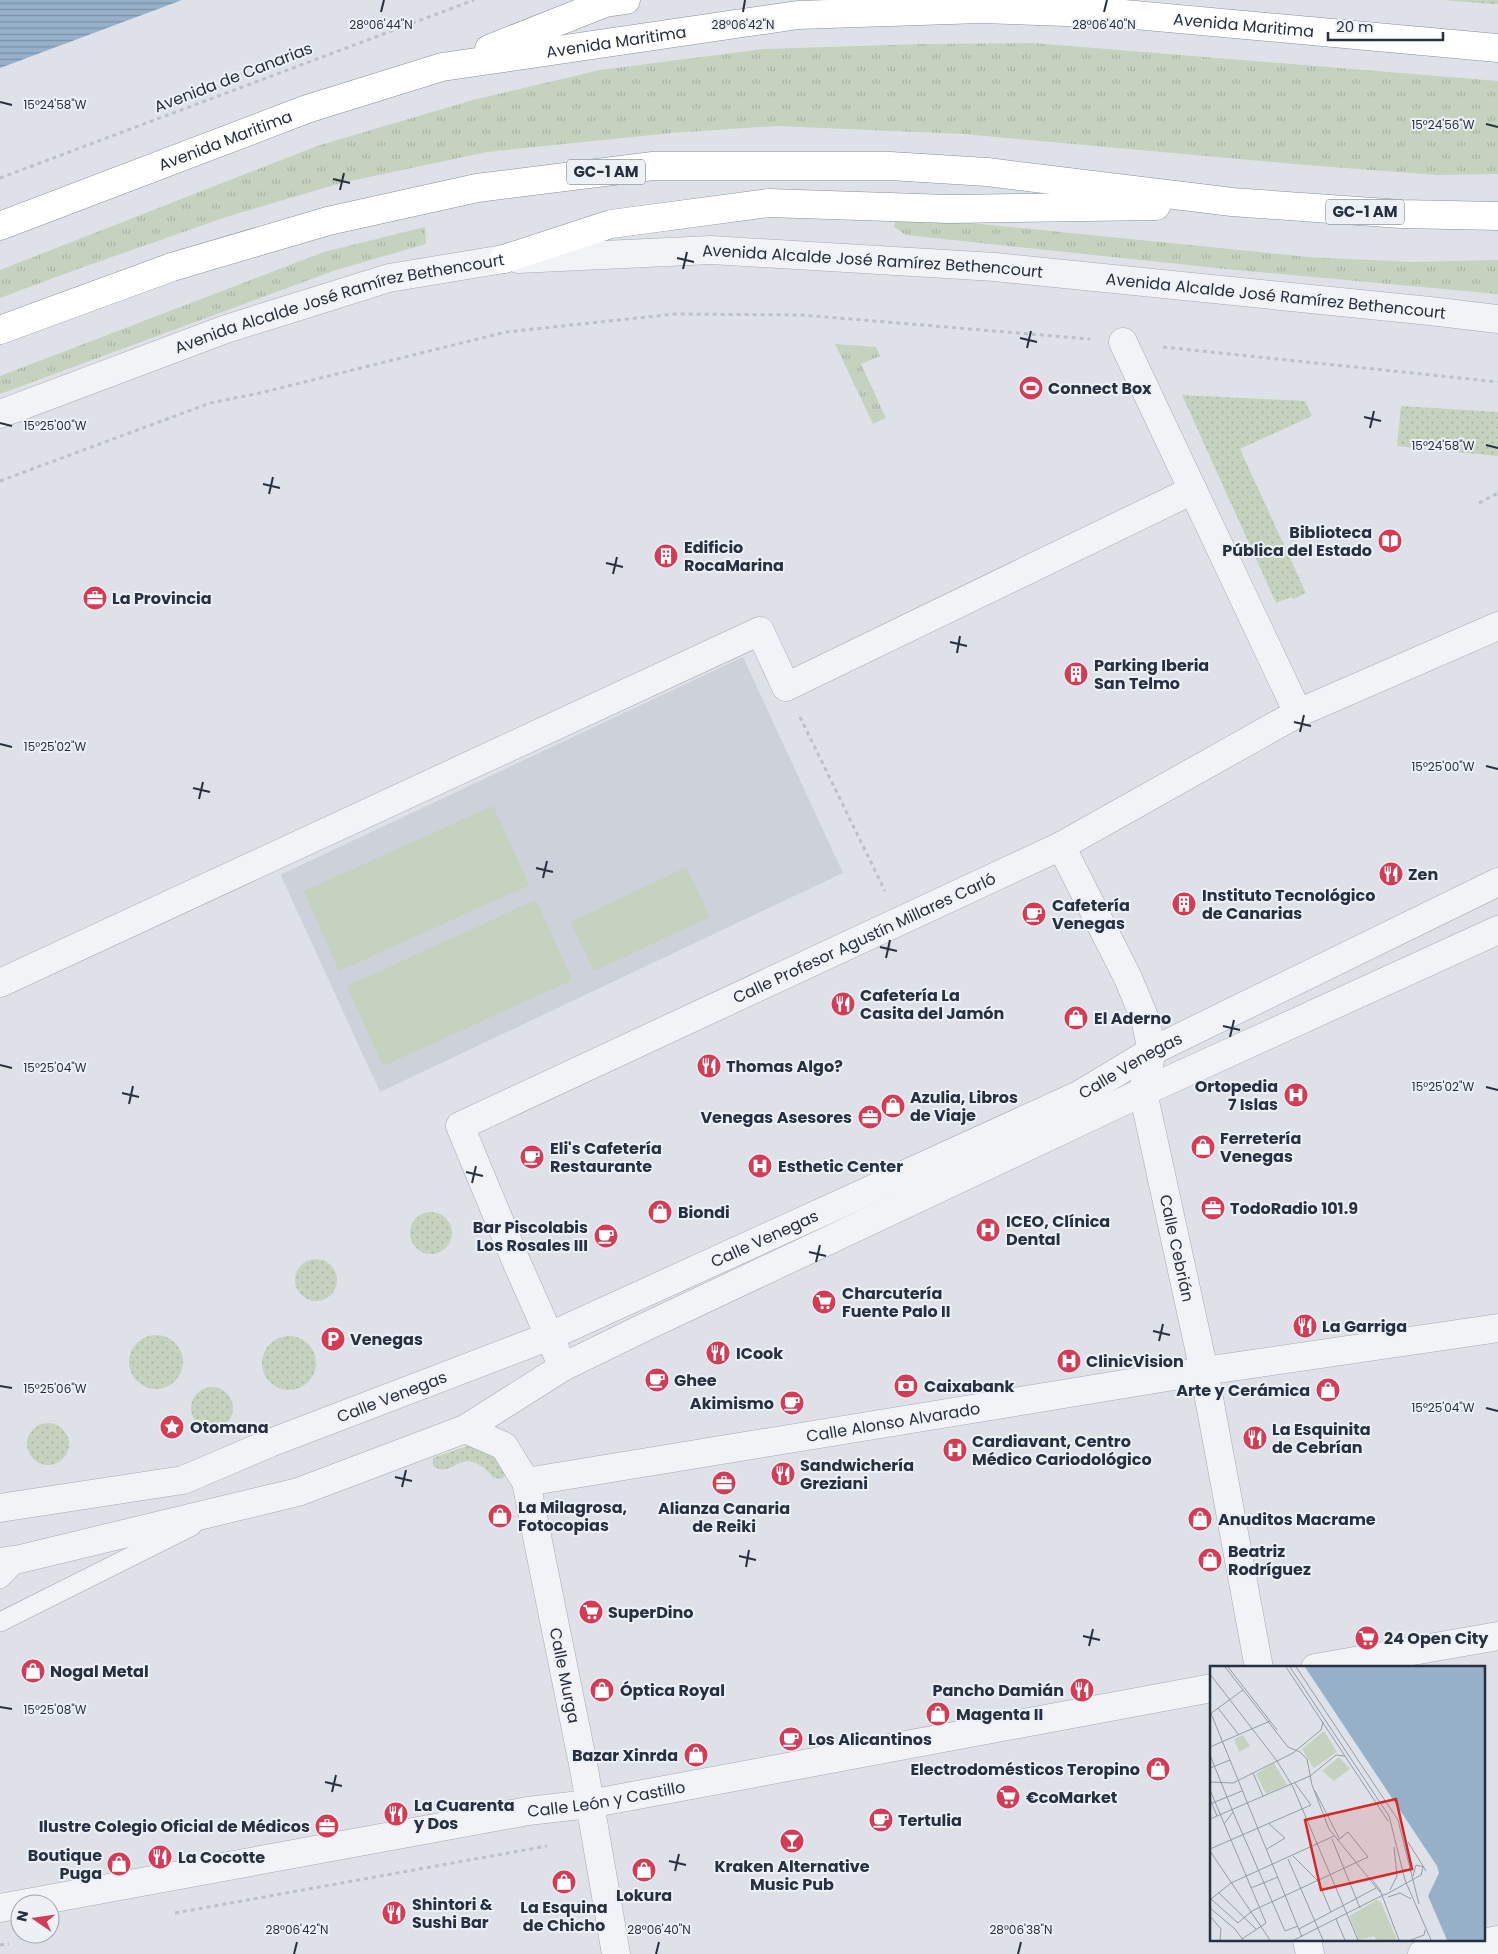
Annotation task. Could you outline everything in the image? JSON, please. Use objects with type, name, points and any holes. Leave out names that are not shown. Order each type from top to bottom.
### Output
[{"type":"highway","points":[[442,67],[605,3],[626,0]]},
{"type":"highway","name":"Avenida Maritima","points":[[0,226],[307,109],[442,67],[798,16],[981,9],[1124,14],[1498,48]]},
{"type":"highway","name":"GC-1 AM","points":[[0,330],[172,267],[328,220],[477,188],[653,166],[890,166],[987,172],[1232,202],[1401,214],[1498,216]]},
{"type":"highway","points":[[504,260],[611,224],[769,203],[949,209],[1034,209],[1232,202]]},
{"type":"street","name":"Avenida Alcalde José Ramírez Bethencourt","points":[[0,414],[226,329],[380,281],[504,260],[711,250],[740,251],[1005,268],[1430,310],[1498,319]]},
{"type":"street","points":[[1123,342],[1298,713]]},
{"type":"street","points":[[0,983],[760,631],[786,687],[1193,490]]},
{"type":"street","name":"Calle Profesor Agustín Millares Carló","points":[[563,1366],[516,1261],[460,1126],[1061,846],[1298,713],[1498,626]]},
{"type":"street","name":"Calle Cebrián","points":[[1061,846],[1128,978],[1145,1019],[1152,1052],[1143,1092],[1204,1371],[1259,1666]]},
{"type":"street","name":"Calle Venegas","points":[[0,1508],[183,1480],[270,1443],[550,1336],[1079,1094],[1152,1052],[1498,882]]},
{"type":"street","name":"Calle Venegas","points":[[10,1561],[298,1492],[465,1429],[563,1366],[1143,1092],[1498,930]]},
{"type":"street","name":"Calle Alonso Alvarado","points":[[526,1482],[1204,1371],[1498,1328]]},
{"type":"street","name":"Calle Murga","points":[[465,1429],[504,1446],[526,1482],[582,1759],[616,1954]]},
{"type":"street","points":[[1326,1666],[1498,1636]]},
{"type":"street","name":"Calle León y Castillo","points":[[0,1908],[528,1811],[589,1804],[1210,1688]]},
{"type":"street","points":[[1422,1954],[1498,1940]]},
{"type":"lane","name":"Calle Venegas","points":[[0,1622],[224,1510]]},
{"type":"lane","points":[[0,1579],[10,1561]]},
{"type":"path","name":"Avenida de Canarias","points":[[0,178],[474,0]]},
{"type":"path","points":[[0,481],[210,403],[260,393],[506,332],[675,314],[802,314],[1123,342],[1498,382]]},
{"type":"path","points":[[1479,503],[1498,492]]},
{"type":"path","points":[[786,687],[899,920]]},
{"type":"shaded area","points":[[743,657],[843,873],[380,1092],[281,876],[282,874]]},
{"type":"green space","points":[[1443,0],[1498,0],[1498,4],[1492,4]]},
{"type":"green space","points":[[1033,43],[1498,81],[1498,174],[1437,175],[964,134],[777,126],[671,133],[487,152],[341,183],[226,217],[0,298],[0,270],[317,146],[473,100],[600,70],[764,49]]},
{"type":"green space","points":[[911,217],[1308,257],[1412,262],[1498,260],[1498,294],[1226,269],[906,235],[894,227],[895,222]]},
{"type":"green space","points":[[425,227],[426,244],[336,270],[0,394],[0,376],[324,252]]},
{"type":"green space","points":[[835,344],[876,347],[880,356],[861,364],[886,418],[873,424]]},
{"type":"green space","points":[[1182,395],[1305,401],[1312,416],[1240,449],[1306,593],[1293,599],[1291,597],[1276,603]]},
{"type":"green space","points":[[1401,406],[1498,412],[1498,456],[1397,446]]},
{"type":"green space","points":[[493,806],[529,885],[339,971],[304,891]]},
{"type":"green space","points":[[686,867],[710,917],[594,971],[571,922]]},
{"type":"green space","points":[[536,900],[572,980],[383,1066],[347,986]]},
{"type":"green space","points":[[431,1212],[446,1218],[452,1233],[446,1248],[431,1254],[416,1248],[410,1233],[416,1218]]},
{"type":"green space","points":[[316,1259],[331,1265],[337,1280],[331,1295],[316,1301],[301,1295],[295,1280],[301,1265]]},
{"type":"green space","points":[[156,1335],[166,1337],[175,1343],[181,1352],[183,1362],[181,1372],[175,1381],[166,1387],[156,1389],[146,1387],[137,1381],[131,1372],[129,1362],[131,1352],[137,1343],[146,1337]]},
{"type":"green space","points":[[289,1336],[299,1338],[308,1344],[314,1353],[316,1363],[314,1373],[308,1382],[299,1388],[289,1390],[279,1388],[270,1382],[264,1373],[262,1363],[264,1353],[270,1344],[279,1338]]},
{"type":"green space","points":[[216,1387],[224,1390],[230,1396],[233,1408],[230,1420],[224,1426],[208,1429],[200,1426],[194,1420],[191,1404],[194,1396],[200,1390]]},
{"type":"green space","points":[[52,1423],[60,1426],[66,1432],[69,1444],[66,1456],[60,1462],[44,1465],[36,1462],[30,1456],[27,1440],[30,1432],[36,1426]]},
{"type":"green space","points":[[467,1446],[481,1449],[495,1457],[506,1473],[502,1479],[494,1478],[483,1467],[473,1462],[466,1461],[447,1469],[433,1466],[433,1458]]},
{"type":"water","points":[[0,0],[182,0],[0,68]]},
{"type":"place","name":"Connect Box","points":[[1031,388]]},
{"type":"place","name":"Biblioteca Pública del Estado","points":[[1390,541]]},
{"type":"place","name":"Edificio RocaMarina","points":[[666,556]]},
{"type":"place","name":"La Provincia","points":[[95,598]]},
{"type":"place","name":"Parking Iberia San Telmo","points":[[1076,674]]},
{"type":"place","name":"Zen","points":[[1391,874]]},
{"type":"place","name":"Instituto Tecnológico de Canarias","points":[[1184,904]]},
{"type":"place","name":"Cafetería Venegas","points":[[1034,914]]},
{"type":"place","name":"Cafetería La Casita del Jamón","points":[[843,1004]]},
{"type":"place","name":"El Aderno","points":[[1076,1018]]},
{"type":"place","name":"Thomas Algo?","points":[[709,1066]]},
{"type":"place","name":"Ortopedia 7 Islas","points":[[1296,1095]]},
{"type":"place","name":"Azulia, Libros de Viaje","points":[[893,1106]]},
{"type":"place","name":"Venegas Asesores","points":[[870,1117]]},
{"type":"place","name":"Ferretería Venegas","points":[[1203,1147]]},
{"type":"place","name":"Eli's Cafetería Restaurante","points":[[532,1157]]},
{"type":"place","name":"Esthetic Center","points":[[760,1166]]},
{"type":"place","name":"TodoRadio 101.9","points":[[1213,1208]]},
{"type":"place","name":"Biondi","points":[[660,1212]]},
{"type":"place","name":"ICEO, Clínica Dental","points":[[988,1230]]},
{"type":"place","name":"Bar Piscolabis Los Rosales III","points":[[606,1236]]},
{"type":"place","name":"Charcutería Fuente Palo II","points":[[824,1302]]},
{"type":"place","name":"La Garriga","points":[[1305,1326]]},
{"type":"place","name":"Venegas","points":[[333,1339]]},
{"type":"place","name":"ICook","points":[[718,1353]]},
{"type":"place","name":"ClinicVision","points":[[1069,1361]]},
{"type":"place","name":"Ghee","points":[[657,1380]]},
{"type":"place","name":"Caixabank","points":[[906,1386]]},
{"type":"place","name":"Arte y Cerámica","points":[[1328,1390]]},
{"type":"place","name":"Akimismo","points":[[792,1403]]},
{"type":"place","name":"Otomana","points":[[172,1427]]},
{"type":"place","name":"La Esquinita de Cebrían","points":[[1255,1438]]},
{"type":"place","name":"Cardiavant, Centro Médico Cariodológico","points":[[955,1450]]},
{"type":"place","name":"Sandwichería Greziani","points":[[783,1474]]},
{"type":"place","name":"Alianza Canaria de Reiki","points":[[724,1483]]},
{"type":"place","name":"La Milagrosa, Fotocopias","points":[[500,1516]]},
{"type":"place","name":"Anuditos Macrame","points":[[1200,1519]]},
{"type":"place","name":"Beatriz Rodríguez","points":[[1210,1560]]},
{"type":"place","name":"SuperDino","points":[[591,1612]]},
{"type":"place","name":"24 Open City","points":[[1367,1638]]},
{"type":"place","name":"Nogal Metal","points":[[33,1671]]},
{"type":"place","name":"Óptica Royal","points":[[602,1690]]},
{"type":"place","name":"Pancho Damián","points":[[1082,1690]]},
{"type":"place","name":"Magenta II","points":[[938,1714]]},
{"type":"place","name":"Los Alicantinos","points":[[791,1739]]},
{"type":"place","name":"Bazar Xinrda","points":[[696,1755]]},
{"type":"place","name":"Electrodomésticos Teropino","points":[[1158,1769]]},
{"type":"place","name":"€coMarket","points":[[1008,1797]]},
{"type":"place","name":"La Cuarenta y Dos","points":[[396,1814]]},
{"type":"place","name":"Tertulia","points":[[881,1820]]},
{"type":"place","name":"Ilustre Colegio Oficial de Médicos","points":[[327,1826]]},
{"type":"place","name":"Kraken Alternative Music Pub","points":[[792,1841]]},
{"type":"place","name":"La Cocotte","points":[[160,1857]]},
{"type":"place","name":"Boutique Puga","points":[[119,1864]]},
{"type":"place","name":"Lokura","points":[[644,1870]]},
{"type":"place","name":"La Esquina de Chicho","points":[[564,1882]]},
{"type":"place","name":"Shintori & Sushi Bar","points":[[394,1913]]}]
